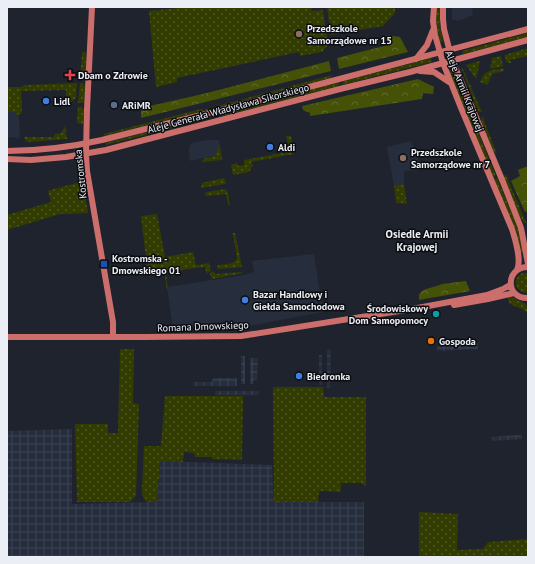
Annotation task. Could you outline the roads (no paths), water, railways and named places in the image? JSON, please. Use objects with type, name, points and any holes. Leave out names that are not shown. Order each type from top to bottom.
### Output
[{"type":"street","name":"Kostromska","points":[[92,7],[87,109],[87,171],[113,322],[113,337]]},
{"type":"street","name":"Aleje Armii Krajowej","points":[[434,7],[434,28],[442,63],[512,229],[516,242],[519,262],[517,270]]},
{"type":"street","name":"Aleje Armii Krajowej","points":[[443,7],[443,26],[452,60],[521,228],[528,264]]},
{"type":"street","points":[[416,59],[427,45],[434,28]]},
{"type":"street","name":"Aleje Generała Władysława Sikorskiego","points":[[7,151],[32,150],[86,143],[223,109],[528,29]]},
{"type":"street","name":"Aleje Generała Władysława Sikorskiego","points":[[7,159],[66,157],[106,150],[410,72],[528,40]]},
{"type":"street","points":[[410,72],[434,72],[450,82]]},
{"type":"street","points":[[219,121],[218,114],[223,109]]},
{"type":"street","points":[[527,300],[514,293],[510,284],[512,276],[517,270],[528,267]]},
{"type":"street","name":"Romana Dmowskiego","points":[[488,297],[504,289],[510,284]]},
{"type":"street","name":"Romana Dmowskiego","points":[[7,338],[241,336],[514,293]]},
{"type":"place","name":"Przedszkole Samorządowe nr 15","points":[[299,34]]},
{"type":"place","name":"Dbam o Zdrowie","points":[[70,75]]},
{"type":"place","name":"Lidl","points":[[46,101]]},
{"type":"place","name":"ARiMR","points":[[114,105]]},
{"type":"place","name":"Aldi","points":[[270,147]]},
{"type":"place","name":"Przedszkole Samorządowe nr 7","points":[[403,158]]},
{"type":"place","name":"Kostromska - Dmowskiego 01","points":[[104,264]]},
{"type":"place","name":"Bazar Handlowy i Giełda Samochodowa","points":[[245,300]]},
{"type":"place","name":"Środowiskowy Dom Samopomocy","points":[[436,314]]},
{"type":"place","name":"Gospoda","points":[[431,341]]},
{"type":"place","name":"Biedronka","points":[[299,376]]},
{"type":"district","name":"Osiedle Armii Krajowej","points":[[417,240]]}]
